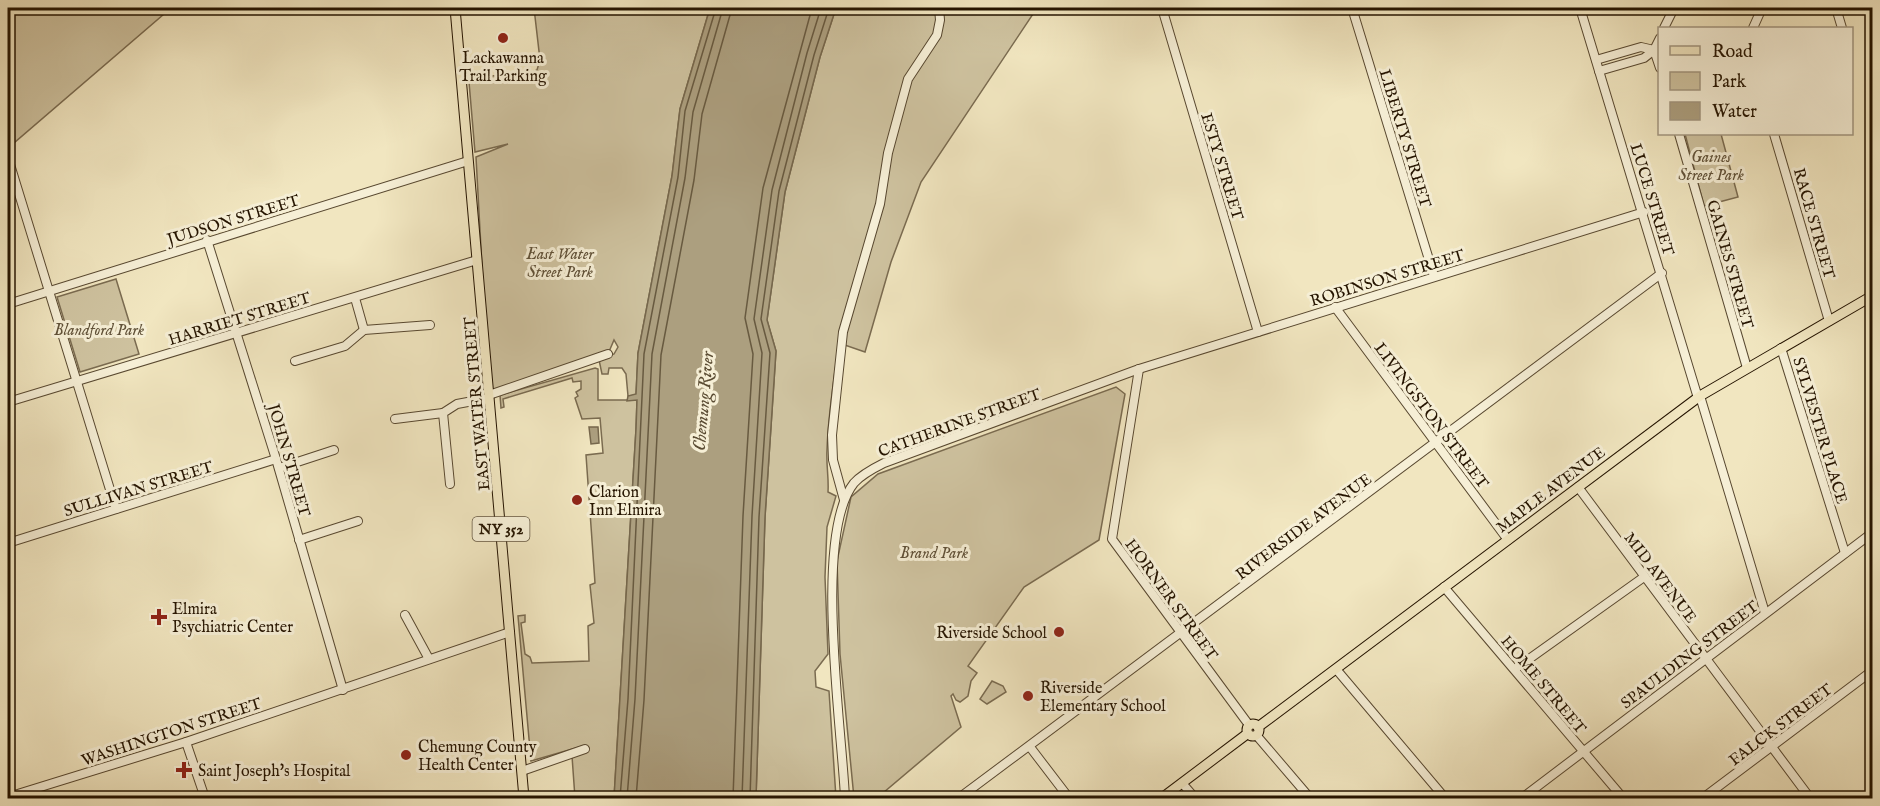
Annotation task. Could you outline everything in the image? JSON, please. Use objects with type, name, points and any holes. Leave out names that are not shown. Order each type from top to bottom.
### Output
[{"type":"main road","name":"EAST WATER STREET","points":[[455,8],[524,798]]},
{"type":"main road","name":"MAPLE AVENUE","points":[[1162,798],[1699,397],[1872,296]]},
{"type":"street","points":[[844,500],[833,460],[832,435],[843,332],[880,204],[888,153],[908,79],[937,35],[940,20],[939,8]]},
{"type":"street","name":"ESTY STREET","points":[[1162,8],[1258,332]]},
{"type":"street","name":"LIBERTY STREET","points":[[1352,8],[1434,276]]},
{"type":"street","name":"LUCE STREET","points":[[1581,8],[1766,612]]},
{"type":"street","points":[[1664,27],[1674,8]]},
{"type":"street","points":[[1753,27],[1762,8]]},
{"type":"street","points":[[1836,8],[1842,27]]},
{"type":"street","points":[[1599,71],[1644,58],[1654,50],[1658,40]]},
{"type":"street","points":[[1596,60],[1641,47],[1654,50]]},
{"type":"street","points":[[1654,50],[1658,64]]},
{"type":"street","name":"GAINES STREET","points":[[1679,135],[1747,368]]},
{"type":"street","name":"RACE STREET","points":[[1774,135],[1829,321]]},
{"type":"street","points":[[8,158],[116,510]]},
{"type":"street","name":"JUDSON STREET","points":[[8,304],[207,240],[468,161]]},
{"type":"street","name":"ROBINSON STREET","points":[[1139,369],[1644,212]]},
{"type":"street","name":"JOHN STREET","points":[[207,240],[278,463],[343,690]]},
{"type":"street","name":"HARRIET STREET","points":[[8,402],[477,260]]},
{"type":"street","name":"RIVERSIDE AVENUE","points":[[959,798],[1662,273]]},
{"type":"street","points":[[355,298],[364,330]]},
{"type":"street","name":"LIVINGSTON STREET","points":[[1335,307],[1508,540]]},
{"type":"street","points":[[295,361],[345,346],[364,330],[430,325]]},
{"type":"street","name":"SYLVESTER PLACE","points":[[1781,348],[1845,553]]},
{"type":"street","points":[[395,419],[443,413],[457,404],[489,397],[608,354]]},
{"type":"street","name":"CATHERINE STREET","points":[[845,798],[834,640],[833,581],[838,518],[844,500],[855,482],[885,463],[1139,369]]},
{"type":"street","name":"HORNER STREET","points":[[1139,369],[1112,539],[1253,730],[1310,798]]},
{"type":"street","points":[[443,413],[450,484]]},
{"type":"street","name":"SULLIVAN STREET","points":[[8,543],[278,463],[334,450]]},
{"type":"street","name":"MID AVENUE","points":[[1578,487],[1810,798]]},
{"type":"street","points":[[299,540],[358,521]]},
{"type":"street","name":"SPAULDING STREET","points":[[1522,798],[1705,657],[1872,533]]},
{"type":"street","points":[[1515,669],[1644,578]]},
{"type":"street","name":"HOME STREET","points":[[1444,587],[1623,798]]},
{"type":"street","points":[[405,615],[429,658]]},
{"type":"street","name":"WASHINGTON STREET","points":[[8,796],[343,690],[429,658],[510,632]]},
{"type":"street","points":[[1336,669],[1445,798]]},
{"type":"street","name":"FALCK STREET","points":[[1702,798],[1772,748],[1872,671]]},
{"type":"street","points":[[186,741],[205,798]]},
{"type":"street","points":[[1030,747],[1069,798]]},
{"type":"street","points":[[522,771],[585,749]]},
{"type":"street","points":[[1182,783],[1195,798]]},
{"type":"green space","points":[[8,8],[171,8],[8,148]]},
{"type":"green space","name":"East Water Street Park","points":[[534,8],[710,8],[680,109],[672,176],[638,353],[636,395],[628,396],[626,374],[622,368],[609,368],[608,374],[602,374],[599,360],[614,354],[618,347],[614,340],[608,354],[489,395],[476,157],[508,144],[475,152],[469,82],[471,77],[528,74],[537,70],[540,60]]},
{"type":"green space","points":[[836,8],[1037,8],[921,182],[891,262],[865,352],[839,343],[830,410],[827,455],[828,492],[836,496],[827,527],[825,577],[828,654],[815,671],[816,687],[829,691],[836,798],[756,798],[765,517],[776,351],[767,320],[785,192],[820,57]]},
{"type":"green space","name":"Gaines Street Park","points":[[1685,135],[1721,135],[1738,197],[1704,206]]},
{"type":"green space","name":"Blandford Park","points":[[116,279],[139,354],[80,372],[57,297]]},
{"type":"green space","points":[[598,369],[598,400],[637,400],[636,429],[614,798],[575,798],[572,756],[586,752],[583,746],[531,761],[518,616],[525,615],[525,622],[521,623],[525,654],[530,657],[532,663],[589,661],[588,626],[594,623],[590,585],[595,583],[586,455],[603,453],[600,418],[582,419],[575,398],[578,396],[576,392],[581,389],[581,381],[573,382],[572,378],[503,399],[504,407],[501,408],[500,395]]},
{"type":"green space","name":"Brand Park","points":[[1116,387],[1125,394],[1099,540],[1024,587],[968,666],[977,673],[971,681],[968,696],[960,702],[953,694],[951,696],[961,727],[877,798],[854,798],[840,654],[837,561],[851,497],[878,474]]},
{"type":"green space","points":[[992,681],[1003,686],[1006,692],[987,704],[980,699]]},
{"type":"water","name":"Chemung River","points":[[710,8],[836,8],[820,57],[785,192],[767,320],[776,351],[765,517],[756,798],[614,798],[637,400],[627,401],[628,396],[636,394],[638,353],[672,176],[680,109]]},
{"type":"water","points":[[589,427],[598,427],[599,443],[591,444]]},
{"type":"place","name":"Lackawanna Trail Parking","points":[[503,38]]},
{"type":"place","name":"Clarion Inn Elmira","points":[[577,500]]},
{"type":"place","name":"Elmira Psychiatric Center","points":[[159,617]]},
{"type":"place","name":"Riverside School","points":[[1059,632]]},
{"type":"place","name":"Riverside Elementary School","points":[[1028,696]]},
{"type":"place","name":"Chemung County Health Center","points":[[406,755]]},
{"type":"place","name":"Saint Joseph's Hospital","points":[[184,770]]}]
